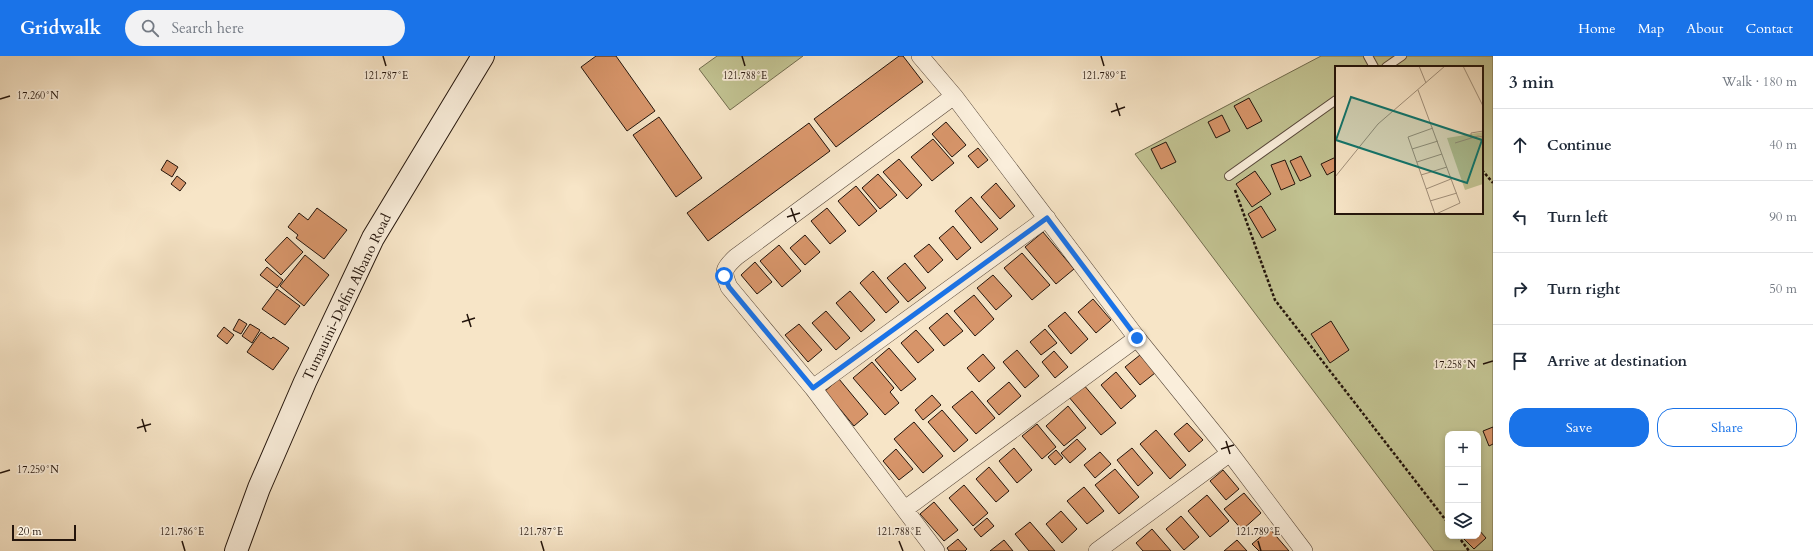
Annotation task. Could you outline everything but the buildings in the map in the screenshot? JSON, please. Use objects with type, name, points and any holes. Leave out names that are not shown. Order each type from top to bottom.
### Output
[{"type":"main road","name":"Tumauini-Delfin Albano Road","points":[[236,551],[259,488],[305,382],[373,238],[483,56]]},
{"type":"street","points":[[920,56],[954,96],[1137,338],[1230,453],[1304,551]]},
{"type":"street","points":[[936,551],[813,388],[729,287],[724,276],[726,266],[736,257],[954,96]]},
{"type":"street","points":[[813,388],[1047,218]]},
{"type":"street","points":[[905,509],[1137,338]]},
{"type":"street","points":[[1097,551],[1230,453]]},
{"type":"lane","points":[[1368,56],[1373,66]]},
{"type":"lane","points":[[1387,66],[1402,56]]},
{"type":"lane","points":[[1229,176],[1335,101]]},
{"type":"path","points":[[1483,171],[1493,183]]},
{"type":"path","points":[[1229,176],[1275,300],[1445,519]]},
{"type":"path","points":[[1460,539],[1469,551]]},
{"type":"green space","points":[[717,56],[803,56],[730,110],[699,69]]},
{"type":"green space","points":[[1321,56],[1493,56],[1493,551],[1434,551],[1135,154]]},
{"type":"route","points":[[724,276],[729,287],[813,388],[1047,218],[1137,338]]}]
